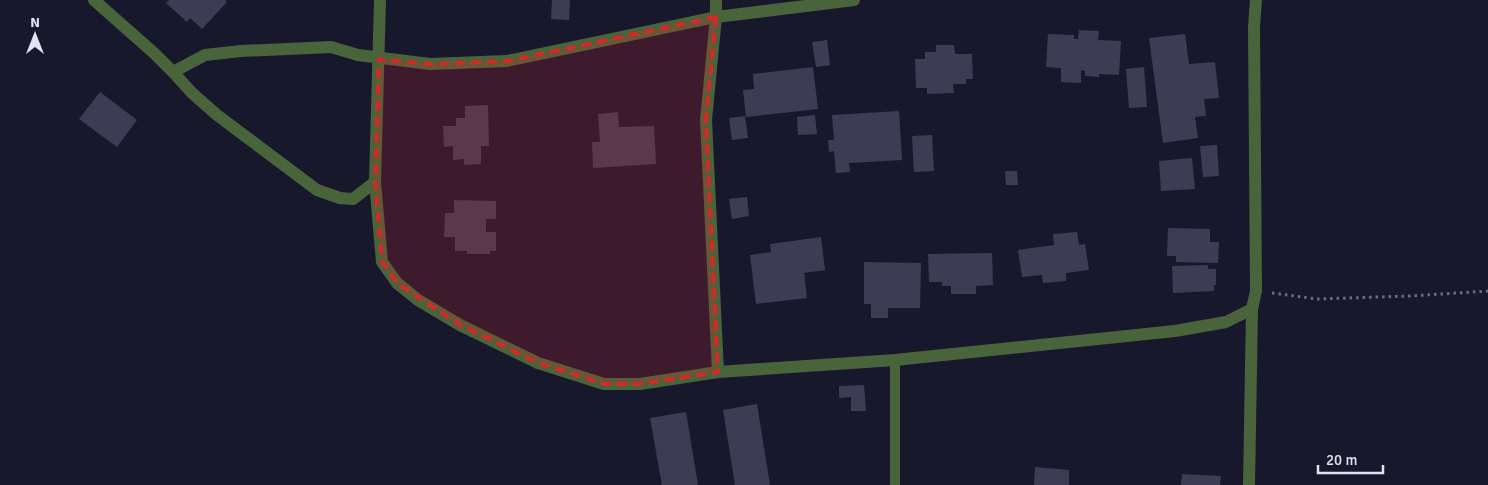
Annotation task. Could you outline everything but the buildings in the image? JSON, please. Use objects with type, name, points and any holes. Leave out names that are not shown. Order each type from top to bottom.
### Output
[{"type":"street","points":[[94,0],[217,115],[317,190],[340,198],[353,199],[375,182]]},
{"type":"street","points":[[380,0],[375,182],[382,262],[397,283],[418,300],[460,325],[538,363],[604,384],[640,384],[718,372],[895,360],[1176,331],[1226,322],[1252,309]]},
{"type":"street","points":[[716,0],[706,120],[718,372]]},
{"type":"street","points":[[173,72],[205,55],[241,51],[331,47],[358,56],[430,64],[507,60],[716,16],[854,0]]},
{"type":"street","points":[[1249,485],[1252,309],[1256,291],[1254,27],[1256,0]]},
{"type":"lane","points":[[895,360],[895,485]]},
{"type":"path","points":[[1256,291],[1317,299],[1488,291]]},
{"type":"highlighted area","points":[[716,17],[706,120],[718,372],[640,384],[604,384],[538,363],[460,325],[397,283],[382,262],[375,182],[379,59],[430,64],[507,61]]}]
